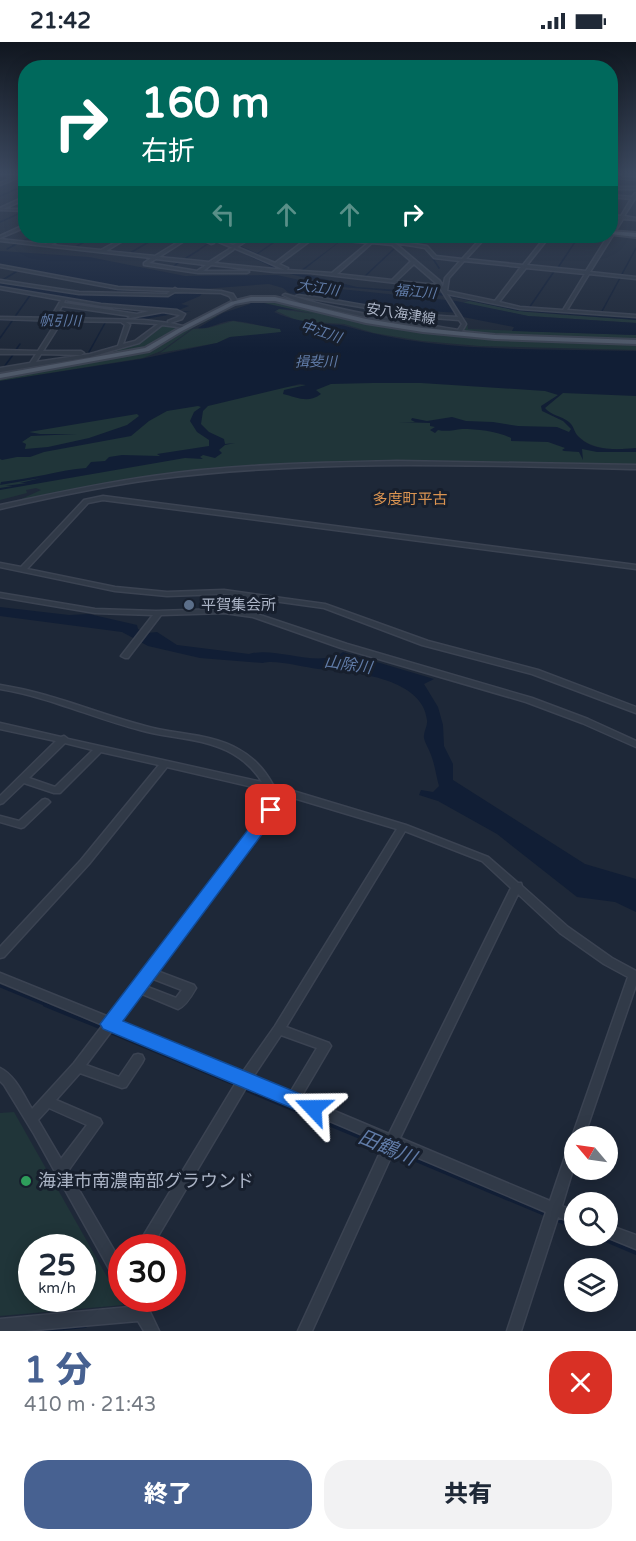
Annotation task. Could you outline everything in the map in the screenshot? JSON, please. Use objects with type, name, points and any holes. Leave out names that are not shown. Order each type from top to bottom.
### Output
[{"type":"main road","points":[[618,234],[636,235]]},
{"type":"main road","name":"安八海津線","points":[[0,376],[147,351],[185,327],[236,302],[265,299],[366,321],[423,330],[495,337],[636,342]]},
{"type":"street","points":[[0,238],[18,241]]},
{"type":"street","points":[[33,243],[276,271]]},
{"type":"street","points":[[46,245],[50,243]]},
{"type":"street","points":[[102,251],[116,243]]},
{"type":"street","points":[[178,243],[145,264],[198,272],[298,271],[333,274],[393,281],[520,308],[636,316]]},
{"type":"street","points":[[218,243],[234,248],[276,271]]},
{"type":"street","points":[[223,243],[275,265],[298,271]]},
{"type":"street","points":[[198,272],[242,243]]},
{"type":"street","points":[[275,265],[305,243]]},
{"type":"street","points":[[333,274],[370,243]]},
{"type":"street","points":[[392,243],[414,261],[446,294],[464,324],[459,332]]},
{"type":"street","points":[[398,243],[426,247],[435,257],[636,278]]},
{"type":"street","points":[[446,294],[447,278],[478,243]]},
{"type":"street","points":[[496,303],[542,243]]},
{"type":"street","points":[[564,311],[605,243]]},
{"type":"street","points":[[393,281],[414,261]]},
{"type":"street","points":[[238,266],[244,262]]},
{"type":"street","points":[[0,266],[118,288],[203,290],[231,295],[236,302]]},
{"type":"street","points":[[0,281],[112,295],[168,295],[175,289]]},
{"type":"street","points":[[0,288],[137,316]]},
{"type":"street","points":[[285,295],[385,308],[426,318],[459,316]]},
{"type":"street","points":[[285,295],[286,300],[296,304]]},
{"type":"street","points":[[285,295],[330,309],[495,337]]},
{"type":"street","points":[[63,301],[171,311],[180,318],[170,322]]},
{"type":"street","points":[[32,365],[64,313],[56,312],[63,301]]},
{"type":"street","points":[[330,309],[339,301]]},
{"type":"street","points":[[120,321],[171,311]]},
{"type":"street","points":[[0,318],[120,321],[185,327]]},
{"type":"street","points":[[0,370],[90,354],[137,342],[158,325],[120,321]]},
{"type":"street","points":[[120,321],[128,326],[120,345]]},
{"type":"street","points":[[423,330],[459,332]]},
{"type":"street","points":[[0,352],[90,354]]},
{"type":"street","points":[[0,507],[95,488],[246,470],[389,464],[636,469]]},
{"type":"street","points":[[22,570],[86,501],[103,498],[636,567]]},
{"type":"street","points":[[0,565],[115,589],[166,594],[224,592],[325,606],[425,644],[535,672],[636,710]]},
{"type":"street","points":[[0,595],[95,611],[159,613],[224,611],[254,615],[344,646],[529,700],[585,721],[636,744]]},
{"type":"street","points":[[125,656],[159,613]]},
{"type":"street","points":[[0,687],[101,713],[142,728],[191,737],[233,750],[261,771],[269,787]]},
{"type":"street","points":[[0,726],[269,787],[403,827],[485,859],[564,930],[635,975],[582,1126]]},
{"type":"street","points":[[2,796],[64,739]]},
{"type":"street","points":[[23,779],[57,791],[100,748]]},
{"type":"street","points":[[0,954],[85,862],[165,763]]},
{"type":"street","points":[[31,1119],[78,1067],[285,792]]},
{"type":"street","points":[[0,819],[21,825],[45,802]]},
{"type":"street","points":[[151,1234],[241,1085],[279,1029],[403,827]]},
{"type":"street","points":[[305,1331],[389,1146],[517,886]]},
{"type":"street","points":[[136,987],[178,1004],[190,988],[148,972]]},
{"type":"street","points":[[0,977],[106,1029],[241,1085],[293,1100],[389,1146],[552,1214],[564,1216]]},
{"type":"street","points":[[279,1029],[325,1046],[293,1100]]},
{"type":"street","points":[[78,1067],[122,1083],[138,1059]]},
{"type":"street","points":[[0,1073],[8,1081],[31,1119],[108,1253]]},
{"type":"street","points":[[46,1101],[96,1123],[61,1170]]},
{"type":"street","points":[[514,1331],[564,1178]]},
{"type":"street","points":[[618,1235],[636,1242]]},
{"type":"street","points":[[0,1326],[142,1313],[152,1331]]},
{"type":"green space","points":[[259,299],[269,299],[351,320],[467,336],[636,342],[636,350],[479,346],[422,341],[374,333],[344,324],[298,321],[274,310],[315,314],[259,302]]},
{"type":"green space","points":[[469,301],[527,312],[636,320],[636,323],[528,316],[462,303]]},
{"type":"green space","points":[[211,315],[217,316],[194,327],[161,351],[143,358],[0,381],[0,377],[145,352],[158,347],[178,332]]},
{"type":"green space","points":[[463,320],[467,322],[468,329],[636,335],[636,341],[498,336],[464,331]]},
{"type":"green space","points":[[233,321],[280,329],[282,332],[261,336],[230,337],[217,343],[160,353],[193,329],[208,328]]},
{"type":"green space","points":[[163,324],[181,328],[141,351],[0,375],[0,370],[38,364],[35,362],[88,354],[52,362],[92,356],[130,346]]},
{"type":"green space","points":[[336,381],[414,382],[636,395],[636,448],[604,448],[588,444],[576,434],[576,437],[600,452],[636,452],[636,466],[343,464],[187,474],[73,490],[17,501],[41,490],[36,488],[26,490],[27,493],[0,500],[0,439],[22,432],[267,389]]},
{"type":"green space","name":"海津市南濃南部グラウンド","points":[[14,1112],[83,1234],[18,1234],[18,1312],[45,1312],[0,1316],[0,1113]]},
{"type":"green space","name":"海津市南濃南部グラウンド","points":[[96,1257],[108,1278],[108,1306],[96,1307]]},
{"type":"water","points":[[218,243],[221,243],[284,270],[297,273],[338,243],[300,273],[357,287],[453,294],[470,300],[526,310],[636,317],[636,320],[518,311],[447,296],[342,287],[282,272]]},
{"type":"water","name":"大江川","points":[[0,251],[89,257],[185,276],[277,275],[340,289],[456,301],[528,316],[636,323],[636,335],[512,331],[514,327],[463,317],[461,313],[394,309],[314,297],[289,293],[283,288],[269,284],[202,289],[120,287],[0,265]]},
{"type":"water","points":[[0,282],[115,295],[160,296],[204,291],[200,296],[181,304],[189,306],[174,312],[191,311],[145,319],[136,318],[167,310],[94,303],[0,287]]},
{"type":"water","points":[[250,302],[259,302],[295,310],[279,309],[274,312],[299,320],[343,325],[380,335],[416,341],[489,348],[636,351],[636,396],[563,393],[545,408],[569,422],[585,442],[606,449],[636,448],[636,452],[597,452],[582,449],[583,460],[579,452],[564,451],[562,450],[565,448],[548,442],[511,441],[511,438],[500,434],[474,429],[438,430],[435,433],[430,430],[435,427],[430,426],[430,423],[399,422],[415,422],[411,420],[412,418],[427,421],[452,417],[466,421],[518,426],[557,427],[569,432],[571,429],[563,421],[542,411],[541,406],[558,395],[545,391],[421,383],[373,383],[331,384],[316,390],[321,394],[311,399],[283,394],[284,390],[306,385],[300,384],[208,406],[203,411],[201,424],[209,432],[224,439],[225,444],[235,443],[225,445],[219,450],[222,453],[215,458],[203,455],[200,457],[203,459],[185,458],[0,490],[0,488],[13,486],[5,486],[27,483],[20,483],[41,478],[0,485],[1,482],[86,468],[91,462],[105,461],[109,457],[160,456],[157,454],[209,446],[209,440],[197,432],[190,421],[194,412],[201,407],[198,406],[167,411],[149,421],[131,436],[44,452],[30,457],[2,460],[0,459],[0,381],[141,359],[217,343],[230,337],[281,332],[280,329],[236,321],[198,328],[223,313],[250,304]],"holes":[[[137,414],[139,416],[127,425],[89,438],[48,447],[25,449],[26,444],[22,442],[31,436],[77,434],[29,432]]]},
{"type":"water","name":"山除川","points":[[0,607],[69,615],[89,614],[137,625],[138,629],[147,633],[157,632],[177,645],[249,654],[260,652],[310,658],[333,657],[343,652],[434,679],[424,684],[438,707],[443,725],[444,746],[453,764],[453,780],[585,864],[636,879],[636,912],[615,902],[577,897],[497,834],[438,801],[419,795],[421,790],[433,792],[439,786],[424,738],[427,720],[422,706],[413,694],[399,685],[365,675],[282,663],[200,658],[148,646],[122,632],[0,616]]},
{"type":"waterway","points":[[3,239],[18,241]]},
{"type":"waterway","points":[[7,249],[18,243]]},
{"type":"waterway","points":[[37,243],[46,244]]},
{"type":"waterway","points":[[77,246],[82,243]]},
{"type":"waterway","points":[[130,253],[147,243]]},
{"type":"waterway","points":[[200,249],[209,243]]},
{"type":"waterway","points":[[230,243],[236,245]]},
{"type":"waterway","points":[[239,246],[257,254],[273,243]]},
{"type":"waterway","points":[[557,269],[574,243]]},
{"type":"waterway","points":[[49,244],[101,250]]},
{"type":"waterway","points":[[364,277],[395,248],[391,244]]},
{"type":"waterway","points":[[413,247],[426,248],[439,268]]},
{"type":"waterway","points":[[621,276],[636,248]]},
{"type":"waterway","points":[[105,250],[130,253]]},
{"type":"waterway","points":[[186,258],[199,250]]},
{"type":"waterway","points":[[130,253],[150,255]]},
{"type":"waterway","points":[[158,256],[191,260]]},
{"type":"waterway","points":[[171,268],[181,261]]},
{"type":"waterway","points":[[0,267],[9,269]]},
{"type":"waterway","points":[[1,281],[19,270]]},
{"type":"waterway","points":[[532,308],[529,308],[555,270]]},
{"type":"waterway","name":"大江川","points":[[304,271],[320,272]]},
{"type":"waterway","points":[[601,313],[620,278]]},
{"type":"waterway","points":[[82,282],[118,290],[148,290]]},
{"type":"waterway","points":[[14,318],[31,294]]},
{"type":"waterway","name":"福江川","points":[[620,314],[635,315]]},
{"type":"waterway","name":"帆引川","points":[[0,320],[48,321]]},
{"type":"waterway","points":[[0,338],[12,321]]},
{"type":"waterway","points":[[89,352],[105,323]]},
{"type":"waterway","points":[[15,351],[20,344]]},
{"type":"waterway","points":[[104,349],[116,346]]},
{"type":"waterway","points":[[94,352],[99,351]]},
{"type":"waterway","points":[[4,367],[15,352]]},
{"type":"waterway","points":[[36,362],[86,354]]},
{"type":"waterway","points":[[0,368],[32,363]]},
{"type":"waterway","name":"田鶴川","points":[[0,986],[49,1006]]},
{"type":"waterway","name":"田鶴川","points":[[45,1005],[102,1028]]},
{"type":"waterway","name":"田鶴川","points":[[110,1032],[237,1085]]},
{"type":"waterway","name":"田鶴川","points":[[242,1088],[384,1147]]},
{"type":"waterway","name":"田鶴川","points":[[392,1150],[547,1215]]},
{"type":"waterway","name":"田鶴川","points":[[555,1219],[564,1223]]},
{"type":"waterway","name":"田鶴川","points":[[618,1245],[636,1253]]},
{"type":"waterway","points":[[46,1330],[85,1326]]},
{"type":"place","name":"平賀集会所","points":[[189,605]]},
{"type":"place","name":"海津市南濃南部グラウンド","points":[[26,1181]]},
{"type":"district","name":"多度町平古","points":[[410,499]]},
{"type":"route","points":[[271,810],[110,1024],[313,1108]]},
{"type":"water label","name":"中江川","points":[[321,332]]},
{"type":"water label","name":"揖斐川","points":[[316,362]]}]
